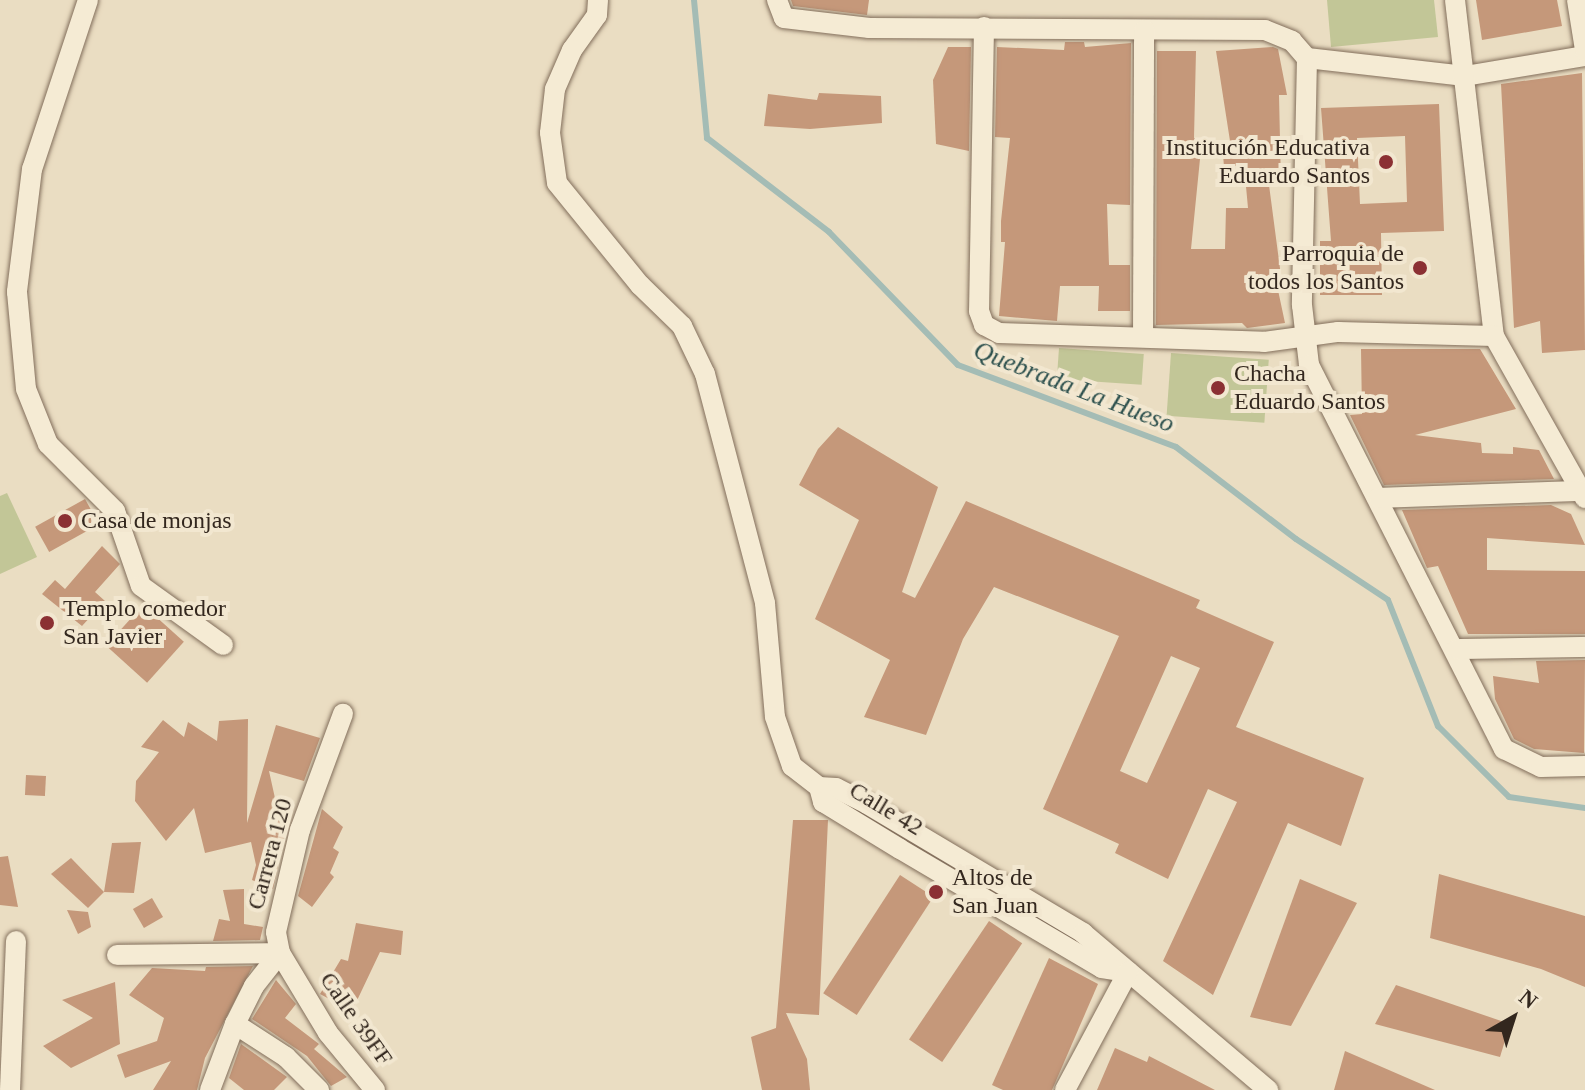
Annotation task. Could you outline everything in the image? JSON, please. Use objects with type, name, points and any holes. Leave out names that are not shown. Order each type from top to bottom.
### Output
[{"type":"street","points":[[88,0],[32,169],[17,292],[26,389],[48,444],[115,511],[141,586],[223,645]]},
{"type":"street","name":"Calle 42","points":[[598,0],[597,15],[572,50],[555,89],[550,133],[557,183],[640,285],[682,326],[705,374],[765,603],[775,717],[792,766],[819,787],[836,788],[867,804],[1037,903],[1092,940],[1268,1090]]},
{"type":"street","points":[[777,0],[784,18],[801,22],[1265,30],[1292,41],[1307,58],[1465,76],[1585,53],[1577,0]]},
{"type":"street","points":[[1379,498],[1583,495],[1494,336],[1455,0]]},
{"type":"street","points":[[984,27],[979,311],[984,325],[999,333],[1264,342],[1338,332],[1494,336]]},
{"type":"street","points":[[1143,337],[1144,30]]},
{"type":"street","points":[[1307,58],[1303,338],[1309,365],[1457,649],[1504,749],[1541,767],[1585,766]]},
{"type":"street","points":[[1457,649],[1585,647]]},
{"type":"street","name":"Carrera 120","points":[[280,953],[276,932],[300,830],[343,714]]},
{"type":"street","points":[[10,1090],[16,941]]},
{"type":"street","points":[[117,955],[280,953]]},
{"type":"street","points":[[210,1090],[235,1024],[254,986],[280,953]]},
{"type":"street","name":"Calle 39FF","points":[[280,953],[328,1033],[364,1070],[375,1090]]},
{"type":"street","points":[[1065,1090],[1128,972]]},
{"type":"street","points":[[235,1024],[286,1057],[319,1090]]},
{"type":"green space","points":[[1327,0],[1434,0],[1438,37],[1331,47]]},
{"type":"green space","points":[[1059,348],[1144,354],[1142,385],[1057,379]]},
{"type":"green space","name":"Chacha Eduardo Santos","points":[[1171,353],[1269,360],[1264,423],[1167,416]]},
{"type":"green space","points":[[7,493],[37,557],[0,574],[0,496]]},
{"type":"building","points":[[791,0],[869,0],[867,15],[793,6]]},
{"type":"building","points":[[1476,0],[1557,0],[1562,26],[1482,40]]},
{"type":"building","points":[[1065,42],[1084,42],[1085,47],[1131,43],[1130,205],[1107,204],[1109,265],[1130,265],[1130,311],[1098,311],[1099,286],[1060,286],[1057,321],[999,316],[1005,242],[1001,242],[1001,221],[1010,138],[995,137],[997,47],[1064,50]]},
{"type":"building","points":[[948,47],[971,47],[969,151],[936,144],[933,80]]},
{"type":"building","points":[[1278,49],[1287,95],[1279,95],[1281,184],[1269,185],[1281,276],[1275,276],[1285,323],[1247,328],[1242,323],[1156,325],[1157,51],[1196,51],[1194,138],[1202,139],[1191,249],[1225,249],[1226,208],[1248,208],[1244,165],[1224,167],[1222,141],[1230,141],[1216,51]]},
{"type":"building","points":[[1582,73],[1585,350],[1542,353],[1540,321],[1514,328],[1501,84]]},
{"type":"building","points":[[819,93],[881,96],[882,123],[810,129],[764,126],[768,94],[817,100]]},
{"type":"building","points":[[1439,104],[1444,231],[1381,233],[1382,295],[1320,295],[1320,241],[1331,241],[1321,108]],"holes":[[[1405,136],[1407,202],[1360,204],[1357,138]]]},
{"type":"building","points":[[1361,349],[1480,349],[1516,409],[1415,435],[1481,443],[1482,453],[1513,454],[1513,447],[1539,450],[1554,479],[1384,485],[1350,415],[1362,414]]},
{"type":"building","points":[[838,427],[938,487],[902,592],[915,598],[966,501],[1200,600],[1196,608],[1274,642],[1236,727],[1364,778],[1341,846],[1288,823],[1213,995],[1163,961],[1237,802],[1208,789],[1168,879],[1115,853],[1119,844],[1043,809],[1119,636],[994,587],[963,639],[926,735],[864,717],[890,660],[815,619],[859,520],[799,485],[818,449]],"holes":[[[1171,656],[1200,668],[1147,783],[1120,771]]]},
{"type":"building","name":"Casa de monjas","points":[[85,499],[99,524],[49,552],[35,527]]},
{"type":"building","points":[[1551,505],[1571,514],[1585,545],[1487,538],[1487,570],[1585,571],[1585,634],[1468,634],[1438,566],[1427,568],[1402,510]]},
{"type":"building","points":[[102,546],[120,564],[95,592],[105,601],[82,626],[42,594],[55,580],[65,589]]},
{"type":"building","points":[[143,605],[184,642],[147,683],[106,646]]},
{"type":"building","points":[[1585,660],[1584,753],[1534,749],[1514,739],[1495,699],[1493,676],[1539,683],[1536,661]]},
{"type":"building","points":[[248,719],[247,823],[276,725],[320,738],[304,781],[269,771],[284,839],[273,889],[252,880],[256,865],[251,842],[205,853],[194,808],[166,841],[135,801],[136,781],[159,752],[141,747],[163,720],[184,737],[188,722],[217,741],[219,721]]},
{"type":"building","points":[[26,775],[46,776],[45,796],[25,795]]},
{"type":"building","points":[[322,809],[343,827],[333,848],[339,852],[330,873],[334,877],[312,907],[298,896]]},
{"type":"building","points":[[793,820],[828,820],[819,1015],[786,1013],[807,1059],[810,1090],[762,1090],[751,1037],[776,1028]]},
{"type":"building","points":[[141,842],[134,893],[104,892],[112,843]]},
{"type":"building","points":[[8,856],[18,907],[0,905],[0,857]]},
{"type":"building","points":[[71,858],[104,892],[88,908],[51,874]]},
{"type":"building","points":[[1439,874],[1585,916],[1585,987],[1541,969],[1430,938]]},
{"type":"building","points":[[900,875],[934,897],[857,1015],[823,993]]},
{"type":"building","points":[[1300,879],[1357,903],[1291,1026],[1250,1017]]},
{"type":"building","points":[[244,889],[244,924],[263,927],[260,940],[213,941],[219,919],[230,921],[223,890]]},
{"type":"building","points":[[152,898],[163,917],[144,928],[133,909]]},
{"type":"building","points":[[67,910],[88,912],[91,927],[78,934]]},
{"type":"building","points":[[989,921],[1022,943],[942,1062],[909,1040]]},
{"type":"building","points":[[356,923],[403,931],[401,955],[380,952],[352,1011],[320,994],[341,959],[348,961]]},
{"type":"building","points":[[1049,958],[1098,984],[1052,1090],[1003,1090],[992,1085]]},
{"type":"building","points":[[253,966],[205,1058],[197,1090],[153,1090],[171,1061],[125,1078],[117,1055],[157,1041],[164,1018],[129,995],[152,968],[205,971],[206,967]]},
{"type":"building","points":[[276,980],[296,1004],[285,1018],[319,1044],[314,1049],[347,1077],[331,1086],[307,1056],[252,1019]]},
{"type":"building","points":[[115,982],[120,1044],[71,1068],[43,1046],[93,1018],[62,1000]]},
{"type":"building","points":[[1396,985],[1510,1024],[1500,1057],[1375,1024]]},
{"type":"building","points":[[241,1044],[287,1077],[274,1090],[244,1090],[229,1078]]},
{"type":"building","points":[[1115,1048],[1147,1062],[1149,1056],[1215,1090],[1097,1090]]},
{"type":"building","points":[[1345,1051],[1435,1090],[1334,1090]]},
{"type":"waterway","name":"Quebrada La Hueso","points":[[694,0],[707,138],[829,232],[958,365],[1176,447],[1296,539],[1388,600],[1438,726],[1509,797],[1585,808]]},
{"type":"place","name":"Institución Educativa Eduardo Santos","points":[[1386,162]]},
{"type":"place","name":"Parroquia de todos los Santos","points":[[1420,268]]},
{"type":"place","name":"Chacha Eduardo Santos","points":[[1218,388]]},
{"type":"place","name":"Casa de monjas","points":[[65,521]]},
{"type":"place","name":"Templo comedor San Javier","points":[[47,623]]},
{"type":"place","name":"Altos de San Juan","points":[[936,892]]}]
